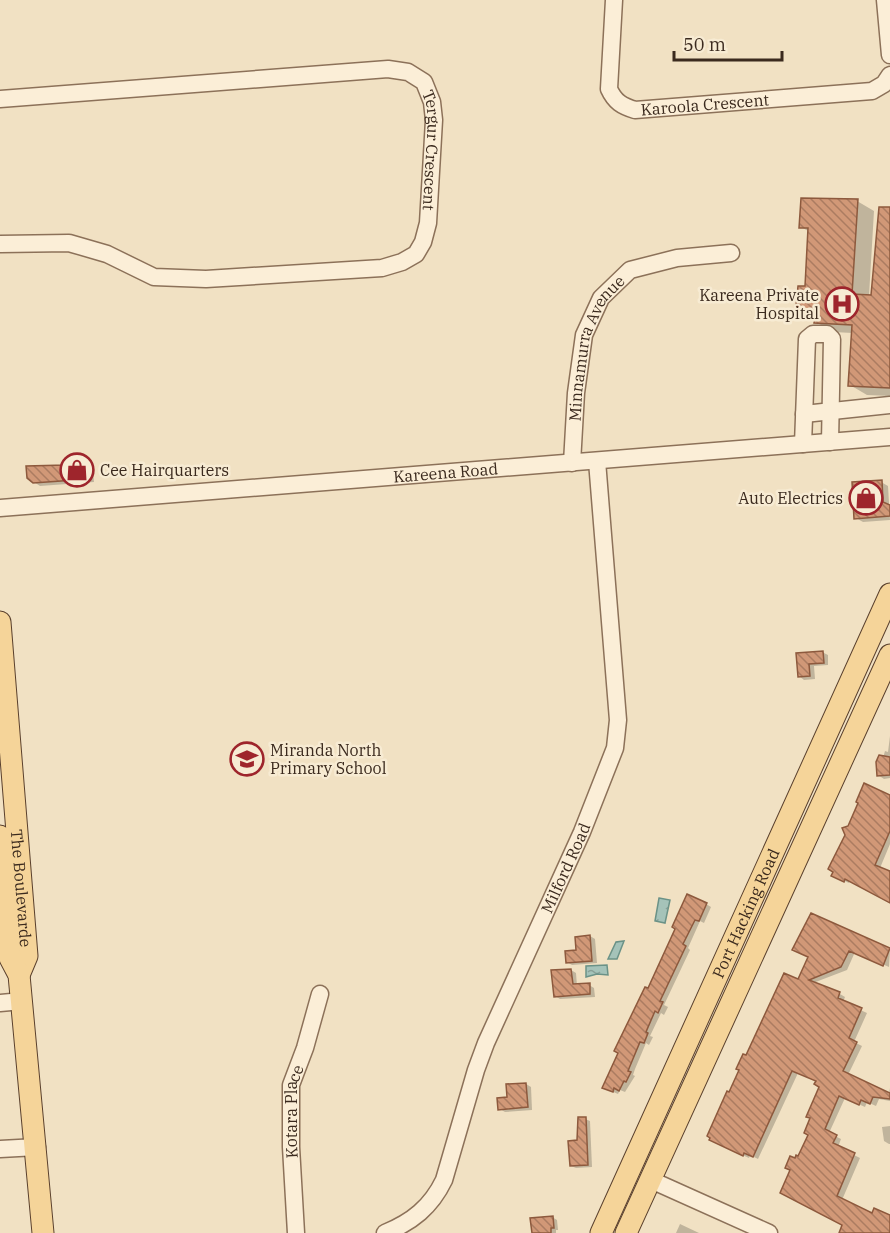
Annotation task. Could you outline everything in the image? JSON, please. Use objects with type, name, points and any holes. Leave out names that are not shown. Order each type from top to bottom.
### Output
[{"type":"main road","name":"Port Hacking Road","points":[[601,1233],[890,594]]},
{"type":"main road","name":"The Boulevarde","points":[[0,622],[7,813],[27,956],[19,975]]},
{"type":"main road","name":"Port Hacking Road","points":[[626,1233],[890,655]]},
{"type":"main road","name":"The Boulevarde","points":[[0,836],[10,958],[19,975],[22,1001],[43,1233]]},
{"type":"main road","points":[[629,1171],[651,1180]]},
{"type":"street","name":"Karoola Crescent","points":[[614,0],[609,89],[613,99],[624,107],[635,110],[872,91],[884,84],[890,75]]},
{"type":"street","points":[[885,0],[890,55]]},
{"type":"street","name":"Tergur Crescent","points":[[0,99],[388,69],[408,72],[424,82],[432,102],[434,120],[428,223],[423,242],[416,255],[382,268],[206,279],[154,277],[108,254],[69,243],[0,244]]},
{"type":"street","name":"Minnamurra Avenue","points":[[572,463],[576,393],[584,335],[601,298],[630,270],[677,258],[731,253]]},
{"type":"street","points":[[803,444],[807,339],[813,334],[827,334],[832,339],[830,442]]},
{"type":"street","points":[[804,414],[890,405]]},
{"type":"street","name":"Kareena Road","points":[[0,508],[890,437]]},
{"type":"street","name":"Milford Road","points":[[385,1233],[415,1218],[427,1208],[438,1192],[486,1043],[582,832],[615,748],[618,720],[597,462]]},
{"type":"street","name":"Kotara Place","points":[[296,1233],[291,1147],[291,1085],[305,1048],[320,994]]},
{"type":"street","points":[[0,1003],[22,1001]]},
{"type":"street","points":[[0,1149],[37,1147]]},
{"type":"street","points":[[651,1180],[769,1233]]},
{"type":"water","points":[[659,898],[670,900],[665,923],[655,921]]},
{"type":"water","points":[[624,941],[617,959],[608,959],[616,942]]},
{"type":"water","points":[[607,965],[608,975],[597,974],[586,977],[586,966]]},
{"type":"building","points":[[801,198],[858,199],[852,294],[871,295],[879,207],[890,207],[890,388],[848,386],[852,325],[814,323],[815,317],[803,316],[796,306],[798,286],[805,286],[808,228],[799,228]]},
{"type":"building","points":[[87,460],[89,479],[33,483],[27,478],[26,466],[66,465],[66,461]]},
{"type":"building","name":"Auto Electrics","points":[[882,480],[883,502],[890,505],[890,516],[854,519],[852,482]]},
{"type":"building","points":[[823,651],[824,663],[809,664],[810,676],[798,677],[796,653]]},
{"type":"building","points":[[879,755],[890,757],[890,775],[877,776],[876,762]]},
{"type":"building","points":[[864,783],[890,795],[890,831],[875,865],[890,871],[890,903],[845,879],[844,882],[831,876],[833,872],[828,869],[845,835],[842,828],[848,826]]},
{"type":"building","points":[[687,894],[707,903],[699,921],[695,920],[683,944],[686,946],[660,1001],[663,1002],[658,1013],[655,1011],[644,1043],[640,1042],[626,1082],[624,1081],[619,1091],[614,1088],[613,1092],[602,1088],[618,1053],[614,1051],[645,987],[648,988],[675,929],[672,927]]},
{"type":"building","points":[[811,913],[890,948],[883,966],[849,951],[841,967],[809,980],[840,992],[838,998],[862,1008],[849,1038],[857,1042],[843,1071],[890,1093],[890,1099],[873,1097],[870,1104],[861,1100],[859,1105],[839,1096],[825,1129],[837,1135],[833,1143],[855,1153],[837,1196],[872,1213],[874,1208],[890,1215],[890,1233],[839,1233],[842,1225],[780,1193],[790,1170],[785,1168],[790,1156],[795,1158],[796,1155],[798,1156],[808,1135],[804,1133],[810,1118],[806,1117],[819,1087],[814,1084],[816,1081],[792,1071],[753,1157],[744,1153],[743,1156],[709,1140],[707,1136],[739,1070],[736,1069],[743,1054],[746,1055],[784,973],[798,979],[808,957],[792,950]]},
{"type":"building","points":[[590,935],[592,961],[566,963],[565,951],[576,950],[575,937]]},
{"type":"building","points":[[571,969],[573,984],[590,983],[590,994],[554,997],[551,970]]},
{"type":"building","points":[[526,1083],[528,1107],[498,1110],[497,1098],[507,1097],[506,1084]]},
{"type":"building","points":[[578,1117],[586,1117],[588,1165],[570,1166],[568,1141],[577,1140]]},
{"type":"building","points":[[553,1216],[554,1228],[551,1228],[551,1233],[532,1233],[530,1218]]},
{"type":"place","name":"Kareena Private Hospital","points":[[842,304]]},
{"type":"place","name":"Cee Hairquarters","points":[[77,470]]},
{"type":"place","name":"Auto Electrics","points":[[866,498]]},
{"type":"place","name":"Miranda North Primary School","points":[[247,759]]}]
